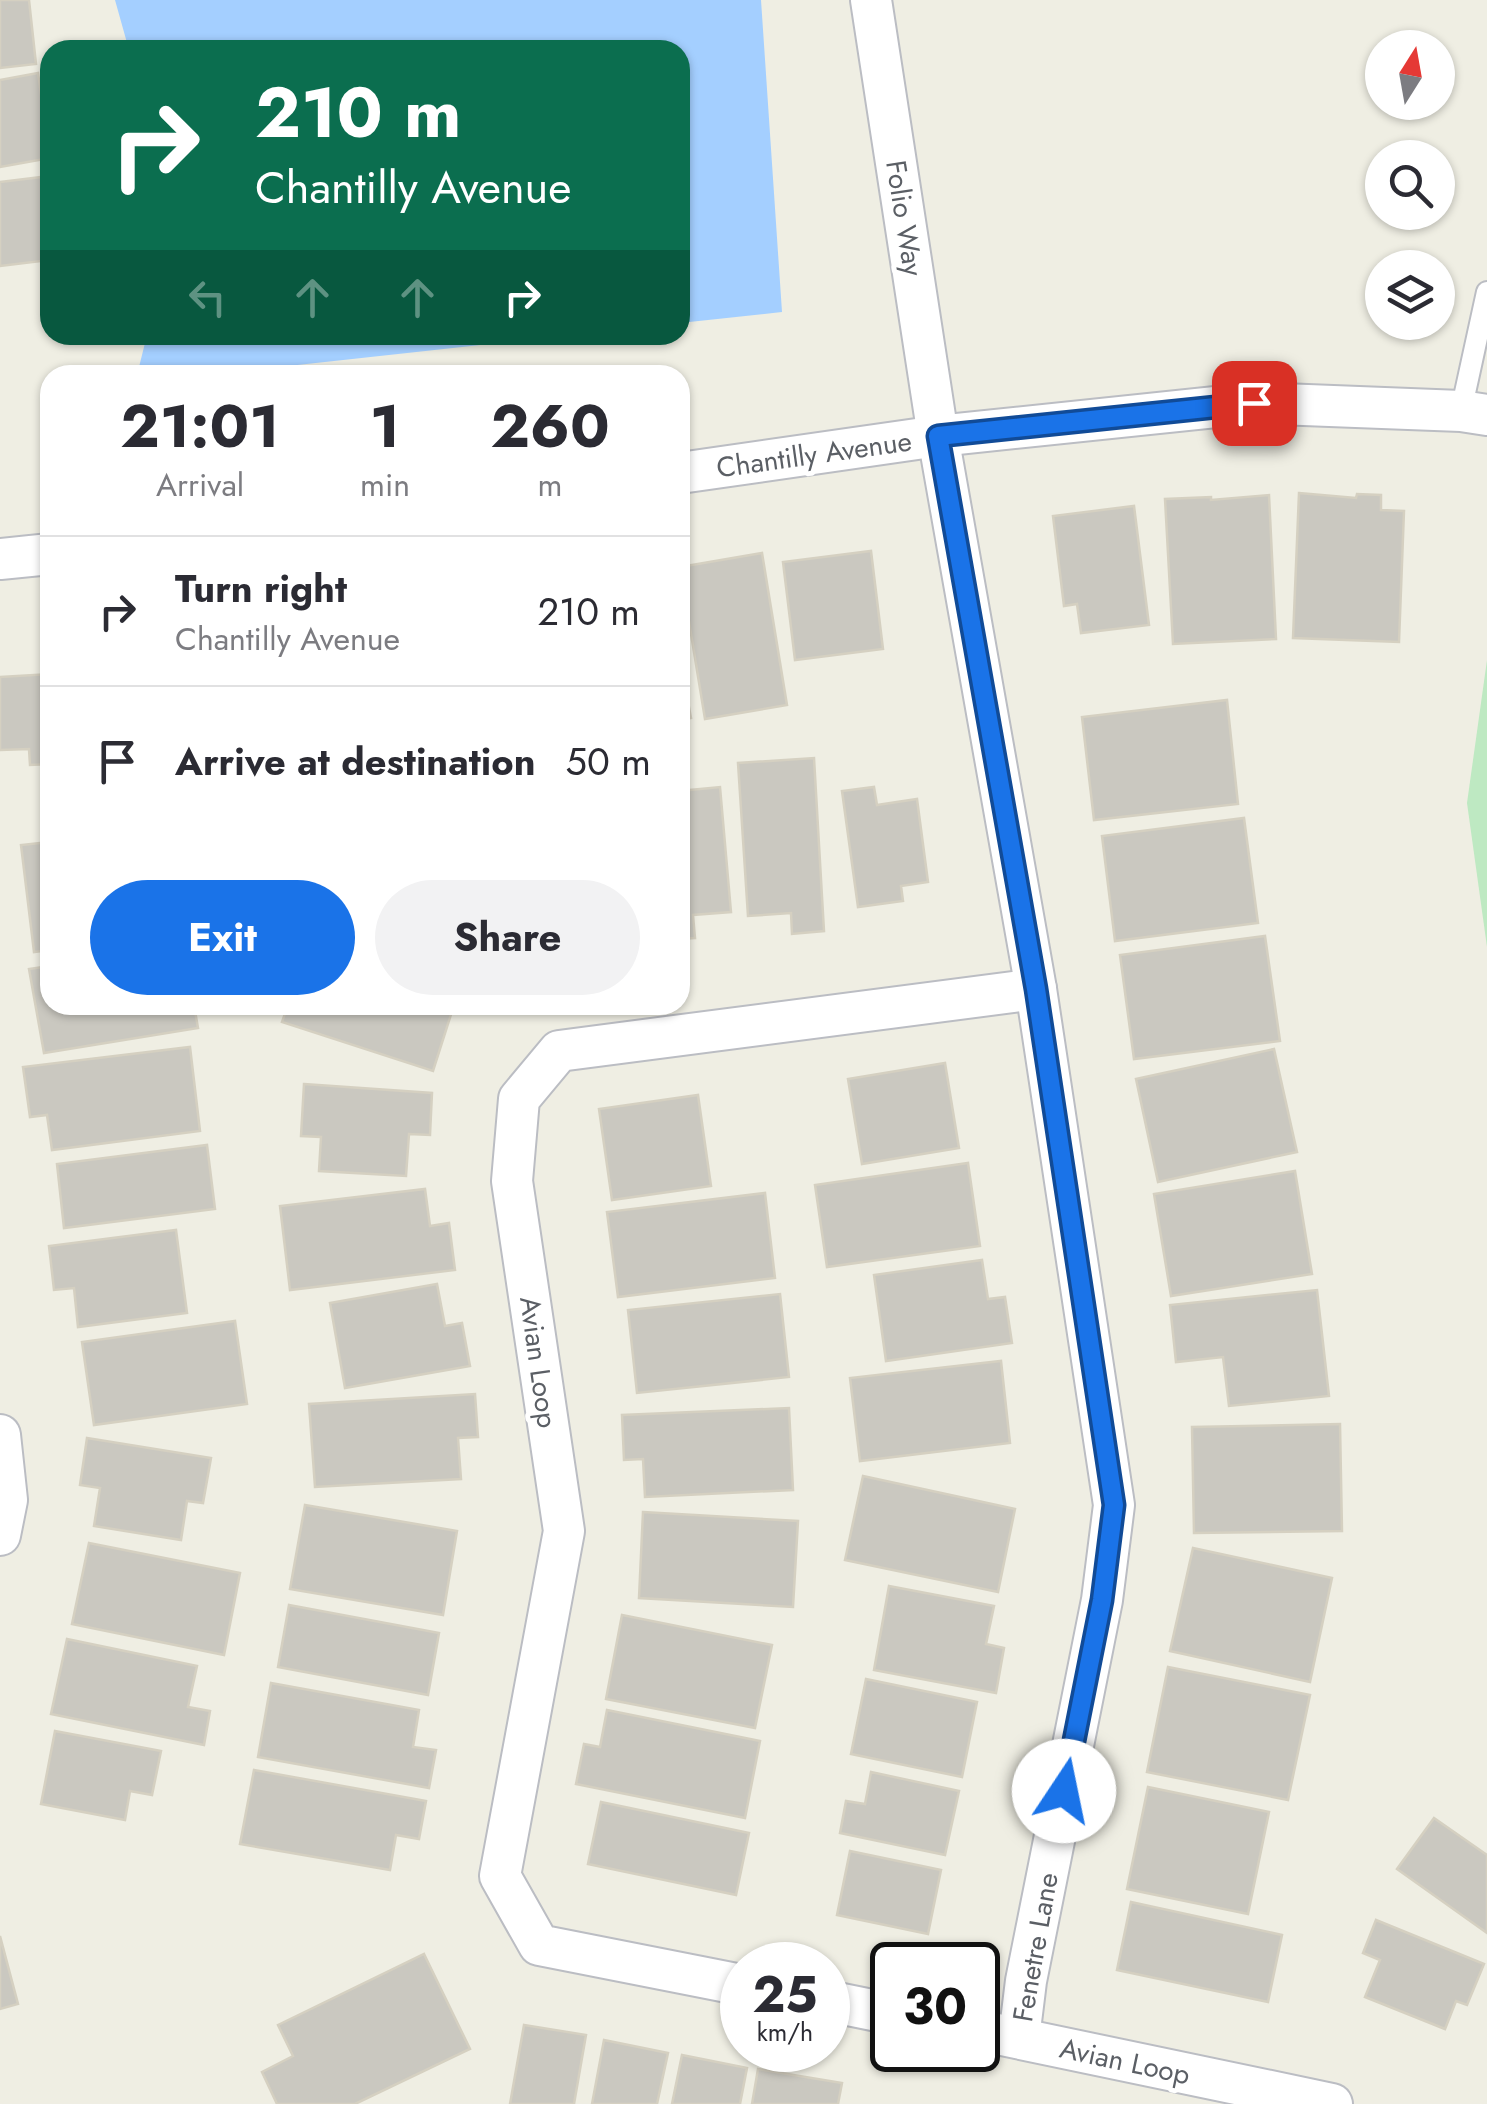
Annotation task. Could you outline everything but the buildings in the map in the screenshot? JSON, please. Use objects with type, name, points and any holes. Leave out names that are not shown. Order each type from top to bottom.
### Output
[{"type":"street","name":"Folio Way","points":[[871,0],[938,436]]},
{"type":"street","name":"Chantilly Avenue","points":[[690,473],[938,436],[1254,403],[1474,413]]},
{"type":"street","name":"Fenetre Lane","points":[[938,436],[1036,989],[1114,1505],[1102,1600],[1018,2038]]},
{"type":"street","points":[[0,559],[40,555]]},
{"type":"street","name":"Avian Loop","points":[[720,1981],[538,1945],[500,1876],[564,1530],[512,1181],[518,1099],[559,1052],[1036,989]]},
{"type":"street","points":[[0,1435],[7,1500],[0,1535]]},
{"type":"street","name":"Avian Loop","points":[[1000,2034],[1332,2104]]},
{"type":"lane","points":[[1474,413],[1486,288]]},
{"type":"green space","points":[[1487,660],[1487,947],[1467,803]]},
{"type":"water","points":[[115,0],[761,0],[782,312],[690,322],[690,40],[126,40]]},
{"type":"water","points":[[144,345],[481,345],[297,365],[140,365]]},
{"type":"route","points":[[1064,1791],[1102,1600],[1114,1505],[1036,989],[938,436],[1254,403]]}]
